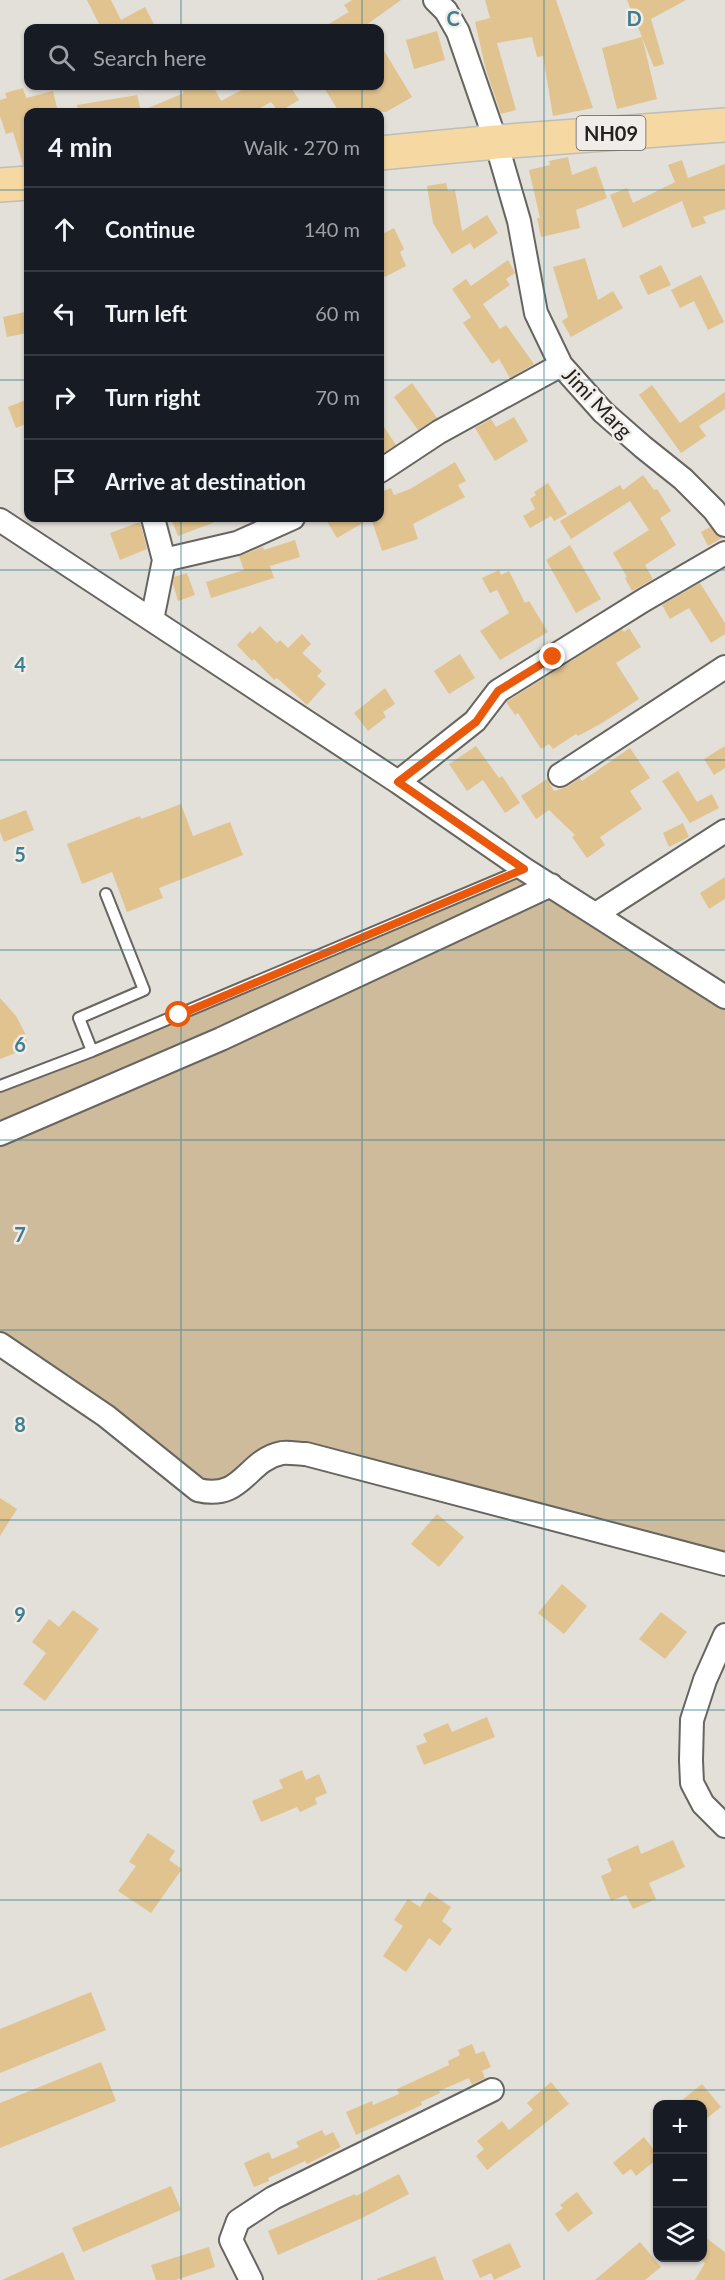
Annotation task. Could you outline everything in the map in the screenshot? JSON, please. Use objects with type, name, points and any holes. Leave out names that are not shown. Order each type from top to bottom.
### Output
[{"type":"main road","name":"NH09","points":[[384,153],[725,125]]},
{"type":"main road","points":[[0,185],[24,183]]},
{"type":"street","name":"Jimi Marg","points":[[435,0],[446,11],[458,32],[496,142],[519,221],[536,312],[561,365],[603,412],[683,479],[714,510],[725,525]]},
{"type":"street","points":[[384,468],[439,432],[561,365]]},
{"type":"street","points":[[0,520],[398,782],[524,869],[725,997]]},
{"type":"street","points":[[152,620],[165,560],[154,522]]},
{"type":"street","points":[[165,560],[237,543],[284,522]]},
{"type":"street","points":[[398,782],[476,722],[498,691],[644,600],[725,553]]},
{"type":"street","points":[[560,775],[725,667]]},
{"type":"street","points":[[596,914],[725,831]]},
{"type":"street","points":[[0,1134],[221,1039],[551,885]]},
{"type":"street","points":[[0,1344],[106,1416],[198,1490],[214,1494],[230,1489],[265,1461],[281,1454],[306,1454],[725,1564]]},
{"type":"street","points":[[725,1635],[705,1680],[692,1720],[691,1760],[692,1783],[703,1803],[725,1826]]},
{"type":"street","points":[[251,2280],[231,2240],[238,2221],[273,2198],[492,2090]]},
{"type":"lane","points":[[0,1086],[92,1052],[524,869]]},
{"type":"lane","points":[[92,1052],[79,1018],[144,990],[106,894]]},
{"type":"shaded area","points":[[524,869],[725,997],[725,1564],[281,1453],[214,1494],[0,1344],[0,1086]]},
{"type":"building","points":[[87,0],[111,0],[121,20],[145,7],[154,24],[99,24]]},
{"type":"building","points":[[352,0],[401,0],[368,24],[329,24],[349,12],[344,5]]},
{"type":"building","points":[[485,0],[556,0],[593,108],[553,116],[543,56],[537,57],[532,37],[497,43],[516,110],[501,114],[486,70],[475,22],[490,18]]},
{"type":"building","points":[[627,0],[686,0],[651,19],[664,64],[654,67]]},
{"type":"building","points":[[437,31],[445,60],[414,69],[406,40]]},
{"type":"building","points":[[642,37],[657,99],[617,109],[602,48]]},
{"type":"building","points":[[384,51],[412,97],[386,112],[384,108],[337,108],[325,90],[384,90]]},
{"type":"building","points":[[23,88],[26,98],[53,91],[57,108],[24,108],[24,165],[13,132],[6,134],[0,116],[0,100],[7,98],[5,93]]},
{"type":"building","points":[[182,90],[215,90],[221,101],[242,90],[293,90],[299,100],[286,108],[276,108],[271,102],[260,108],[148,108],[184,93]]},
{"type":"building","points":[[137,95],[140,108],[77,108],[77,105]]},
{"type":"building","points":[[568,157],[572,175],[596,166],[607,198],[576,210],[580,228],[541,237],[537,218],[540,218],[529,170],[550,165],[549,161]]},
{"type":"building","points":[[682,160],[688,178],[725,164],[725,209],[703,217],[706,223],[692,228],[682,201],[623,228],[610,195],[627,188],[633,203],[675,182],[668,165]]},
{"type":"building","points":[[446,183],[448,191],[455,190],[462,231],[487,215],[498,233],[474,249],[470,243],[452,254],[433,223],[427,186]]},
{"type":"building","points":[[394,228],[404,249],[400,252],[406,266],[385,277],[384,275],[384,233]]},
{"type":"building","points":[[585,258],[598,300],[613,291],[623,308],[571,337],[562,321],[568,317],[553,267]]},
{"type":"building","points":[[508,260],[515,273],[506,279],[510,285],[483,304],[500,329],[506,325],[534,364],[510,378],[499,359],[492,364],[463,323],[471,317],[452,289],[466,279],[471,286]]},
{"type":"building","points":[[661,265],[671,285],[648,295],[639,276]]},
{"type":"building","points":[[701,275],[724,322],[708,330],[694,301],[680,308],[671,290]]},
{"type":"building","points":[[24,312],[24,334],[7,337],[3,317]]},
{"type":"building","points":[[412,383],[437,418],[418,430],[394,397]]},
{"type":"building","points":[[652,385],[680,423],[725,392],[725,409],[699,426],[706,436],[681,453],[639,395]]},
{"type":"building","points":[[24,401],[24,425],[16,428],[8,407]]},
{"type":"building","points":[[514,417],[528,441],[495,461],[475,428],[491,419],[496,427]]},
{"type":"building","points":[[384,427],[396,445],[384,452]]},
{"type":"building","points":[[455,462],[466,481],[458,485],[465,497],[413,524],[418,539],[382,551],[372,522],[384,522],[384,491],[391,488],[394,495],[410,489]]},
{"type":"building","points":[[643,475],[654,490],[657,489],[671,511],[660,518],[676,545],[645,565],[653,579],[632,591],[613,553],[649,530],[630,501],[571,539],[560,521],[620,485],[623,490]]},
{"type":"building","points":[[548,483],[567,514],[554,521],[551,516],[530,528],[523,516],[535,509],[530,499],[536,495],[534,492]]},
{"type":"building","points":[[140,522],[147,549],[120,560],[110,533]]},
{"type":"building","points":[[173,522],[215,522],[178,536]]},
{"type":"building","points":[[327,522],[364,522],[337,538]]},
{"type":"building","points":[[710,527],[722,538],[708,546],[701,532]]},
{"type":"building","points":[[295,540],[300,557],[270,566],[274,578],[211,598],[206,582],[244,570],[239,556],[263,547],[264,550]]},
{"type":"building","points":[[570,545],[601,599],[576,613],[546,560]]},
{"type":"building","points":[[499,570],[501,575],[509,571],[525,603],[529,601],[548,632],[500,660],[480,631],[509,613],[497,590],[490,593],[482,578]]},
{"type":"building","points":[[187,573],[195,595],[178,601],[173,584],[174,577]]},
{"type":"building","points":[[700,583],[725,623],[725,634],[711,643],[689,608],[670,619],[662,605]]},
{"type":"building","points":[[260,626],[277,643],[280,640],[288,648],[302,634],[311,644],[302,653],[322,671],[317,676],[326,684],[307,705],[277,678],[274,680],[237,645],[250,631],[252,634]]},
{"type":"building","points":[[629,628],[641,647],[616,663],[639,699],[602,723],[578,736],[576,734],[553,749],[549,744],[541,749],[518,713],[515,715],[506,702],[622,629],[624,632]]},
{"type":"building","points":[[460,654],[475,678],[449,694],[434,671]]},
{"type":"building","points":[[385,688],[395,704],[383,712],[386,717],[368,731],[354,713]]},
{"type":"building","points":[[476,746],[499,778],[502,776],[520,803],[505,813],[483,780],[467,791],[449,764]]},
{"type":"building","points":[[725,746],[725,768],[714,775],[704,759]]},
{"type":"building","points":[[630,748],[650,778],[630,791],[642,809],[600,837],[605,845],[587,858],[572,837],[575,835],[549,810],[536,819],[521,796],[547,779],[554,791],[567,787],[580,778],[582,781]]},
{"type":"building","points":[[678,771],[697,802],[712,794],[719,808],[690,823],[662,781]]},
{"type":"building","points":[[181,804],[193,836],[230,822],[243,855],[159,888],[163,898],[127,912],[112,872],[82,884],[67,844],[140,816],[141,819]]},
{"type":"building","points":[[26,810],[34,830],[4,842],[0,832],[0,820]]},
{"type":"building","points":[[683,823],[689,837],[669,847],[663,833]]},
{"type":"building","points":[[725,877],[725,899],[709,909],[700,893]]},
{"type":"building","points":[[0,998],[16,1016],[25,1033],[28,1048],[0,1059]]},
{"type":"building","points":[[0,1498],[17,1509],[0,1536]]},
{"type":"building","points":[[437,1514],[464,1537],[439,1567],[411,1544]]},
{"type":"building","points":[[562,1584],[587,1606],[564,1634],[538,1613]]},
{"type":"building","points":[[73,1610],[99,1629],[45,1701],[23,1684],[46,1653],[32,1642],[49,1619],[59,1627]]},
{"type":"building","points":[[661,1612],[687,1632],[665,1659],[639,1639]]},
{"type":"building","points":[[487,1717],[495,1737],[424,1765],[416,1746],[427,1742],[423,1734],[448,1723],[452,1732]]},
{"type":"building","points":[[302,1770],[306,1780],[319,1774],[327,1793],[315,1798],[317,1804],[300,1812],[297,1807],[261,1822],[252,1801],[283,1788],[279,1780]]},
{"type":"building","points":[[148,1833],[175,1851],[169,1860],[182,1869],[151,1913],[118,1891],[136,1866],[129,1862]]},
{"type":"building","points":[[673,1840],[685,1867],[649,1883],[656,1899],[633,1909],[626,1895],[611,1901],[601,1876],[612,1871],[607,1859],[638,1845],[641,1854]]},
{"type":"building","points":[[429,1892],[451,1907],[442,1921],[452,1929],[440,1946],[429,1938],[406,1972],[383,1956],[403,1926],[394,1920],[408,1899],[420,1907]]},
{"type":"building","points":[[91,1992],[106,2030],[0,2073],[0,2029]]},
{"type":"building","points":[[472,2044],[476,2054],[484,2051],[491,2067],[482,2071],[485,2078],[472,2085],[469,2078],[439,2091],[440,2093],[421,2102],[422,2105],[356,2135],[346,2112],[372,2101],[373,2105],[399,2094],[397,2089],[449,2065],[448,2061],[460,2055],[458,2050]]},
{"type":"building","points":[[101,2062],[116,2101],[0,2148],[0,2103]]},
{"type":"building","points":[[551,2082],[569,2104],[487,2170],[476,2156],[484,2149],[477,2141],[502,2121],[509,2130],[533,2110],[527,2103]]},
{"type":"building","points":[[702,2084],[721,2107],[707,2118],[707,2100],[682,2100]]},
{"type":"building","points":[[322,2130],[325,2136],[333,2132],[341,2147],[307,2164],[305,2161],[268,2178],[269,2181],[254,2187],[244,2163],[269,2152],[272,2159],[299,2147],[296,2142]]},
{"type":"building","points":[[644,2137],[653,2149],[653,2162],[636,2176],[631,2169],[623,2175],[613,2163]]},
{"type":"building","points":[[399,2174],[409,2194],[362,2218],[278,2255],[268,2231],[355,2194],[356,2196]]},
{"type":"building","points":[[171,2186],[181,2210],[83,2252],[72,2228]]},
{"type":"building","points":[[577,2192],[593,2213],[568,2232],[555,2214],[563,2208],[560,2205]]},
{"type":"building","points":[[707,2239],[725,2252],[725,2280],[695,2280],[704,2262],[707,2262]]},
{"type":"building","points":[[640,2242],[653,2257],[653,2262],[657,2262],[661,2267],[645,2280],[595,2280]]},
{"type":"building","points":[[510,2243],[521,2267],[494,2280],[491,2273],[480,2278],[472,2260]]},
{"type":"building","points":[[209,2247],[215,2267],[176,2280],[156,2280],[151,2265]]},
{"type":"building","points":[[63,2252],[75,2280],[2,2280]]},
{"type":"building","points":[[435,2256],[444,2280],[377,2280],[377,2279]]},
{"type":"route","points":[[179,1015],[524,869],[398,782],[476,722],[498,691],[553,657]]}]
